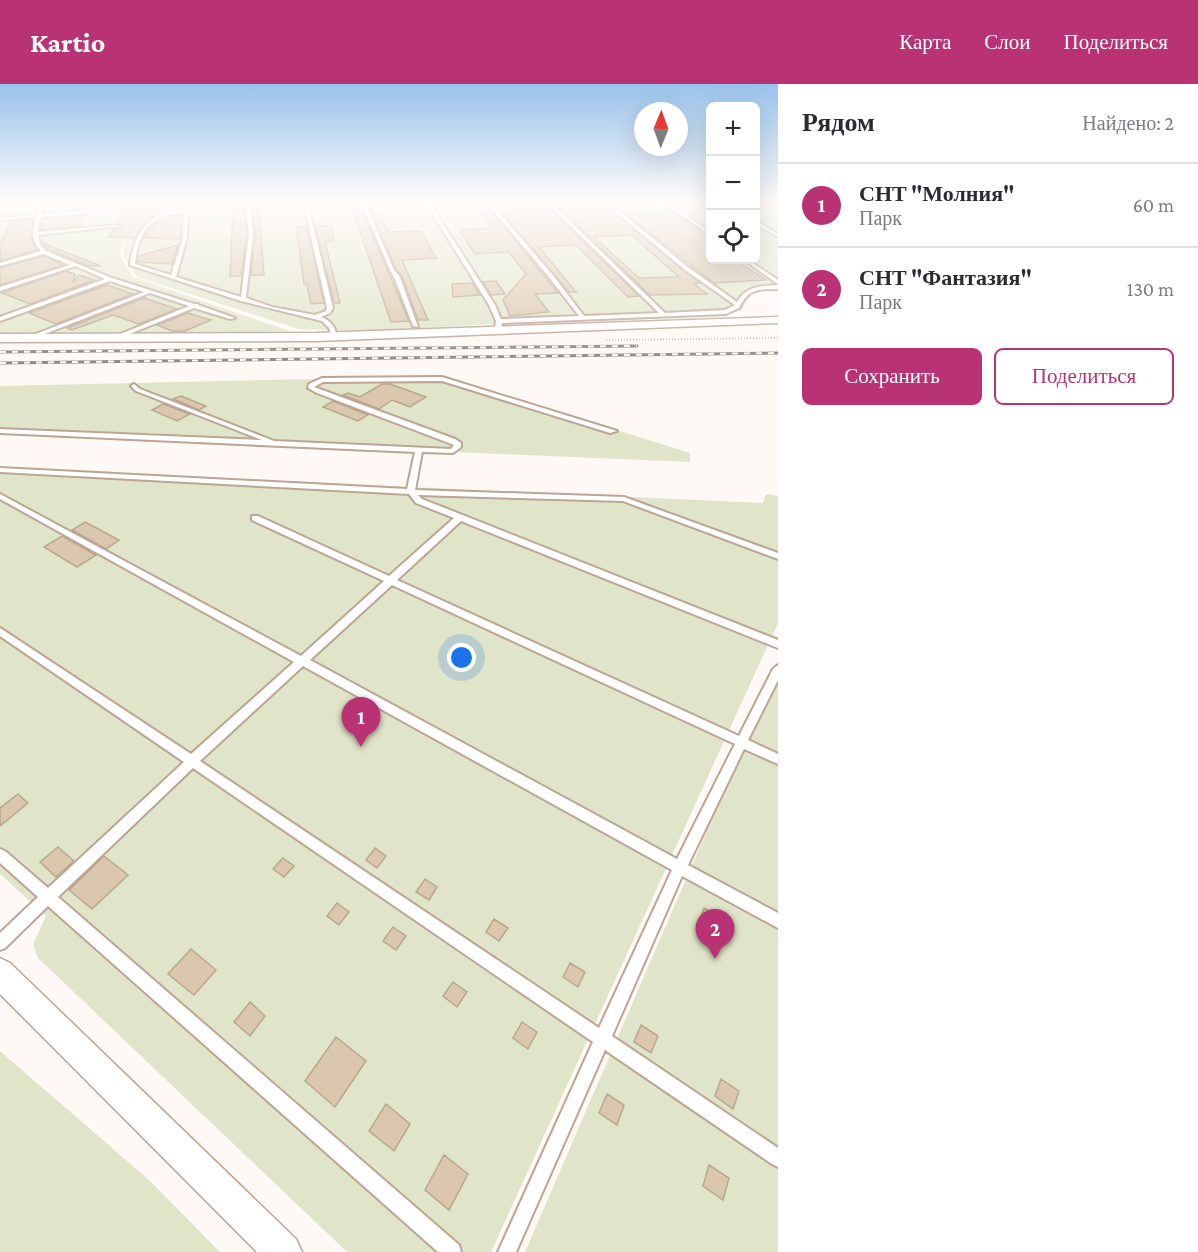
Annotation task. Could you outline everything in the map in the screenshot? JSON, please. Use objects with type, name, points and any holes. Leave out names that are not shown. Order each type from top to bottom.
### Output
[{"type":"street","points":[[0,338],[334,336],[498,325],[778,320]]},
{"type":"street","points":[[0,973],[283,1252]]},
{"type":"lane","points":[[0,265],[29,257]]},
{"type":"lane","points":[[54,257],[110,279],[232,318]]},
{"type":"lane","points":[[133,257],[132,265],[290,314],[316,317],[332,328],[334,336]]},
{"type":"lane","points":[[173,278],[179,257]]},
{"type":"lane","points":[[243,300],[248,257]]},
{"type":"lane","points":[[316,317],[328,312],[330,308],[319,257]]},
{"type":"lane","points":[[386,257],[397,277],[416,326]]},
{"type":"lane","points":[[461,257],[492,305],[498,325],[583,318],[726,312],[738,305],[741,296],[750,289],[778,287]]},
{"type":"lane","points":[[533,257],[583,318]]},
{"type":"lane","points":[[604,257],[664,315]]},
{"type":"lane","points":[[672,257],[738,305]]},
{"type":"lane","points":[[752,264],[778,282]]},
{"type":"lane","points":[[0,289],[74,265]]},
{"type":"lane","points":[[0,319],[110,279]]},
{"type":"lane","points":[[30,338],[151,291]]},
{"type":"lane","points":[[115,338],[196,305]]},
{"type":"lane","points":[[0,431],[453,451],[458,445],[311,388],[311,385],[322,380],[442,378],[613,431]]},
{"type":"lane","points":[[135,386],[138,390],[255,433],[273,443]]},
{"type":"lane","points":[[418,450],[411,492],[418,501],[778,644]]},
{"type":"lane","points":[[0,470],[411,492],[624,499],[778,556]]},
{"type":"lane","points":[[0,496],[778,921]]},
{"type":"lane","points":[[255,518],[389,582],[778,759]]},
{"type":"lane","points":[[0,944],[192,761],[459,518]]},
{"type":"lane","points":[[0,631],[778,1158]]},
{"type":"lane","points":[[507,1252],[680,866],[778,669]]},
{"type":"lane","points":[[0,855],[452,1252]]},
{"type":"path","points":[[601,340],[778,338]]},
{"type":"green space","points":[[0,257],[121,257],[133,277],[298,334],[0,334]]},
{"type":"green space","points":[[124,257],[706,257],[706,264],[760,264],[760,257],[778,257],[778,288],[754,289],[741,311],[360,331],[299,329],[137,277]]},
{"type":"green space","points":[[445,376],[690,453],[690,462],[0,433],[0,386]]},
{"type":"green space","points":[[0,468],[763,503],[766,494],[778,496],[778,623],[491,1252],[347,1252],[38,958],[33,944],[46,916],[0,874]]},
{"type":"green space","points":[[778,666],[778,1252],[525,1252]]},
{"type":"green space","points":[[0,1051],[149,1180],[220,1252],[0,1252]]},
{"type":"building","points":[[0,257],[15,257],[0,261]]},
{"type":"building","points":[[42,257],[63,265],[0,285],[0,268]]},
{"type":"building","points":[[66,257],[77,257],[101,266],[89,266]]},
{"type":"building","points":[[138,257],[174,257],[172,264],[138,262]]},
{"type":"building","points":[[231,257],[244,257],[241,276],[230,276]]},
{"type":"building","points":[[253,257],[263,257],[264,275],[251,275]]},
{"type":"building","points":[[300,257],[314,257],[324,303],[311,304],[307,284],[304,284]]},
{"type":"building","points":[[323,257],[329,257],[340,303],[334,303]]},
{"type":"building","points":[[369,257],[382,257],[409,321],[391,322]]},
{"type":"building","points":[[391,257],[435,257],[402,260],[428,320],[418,320],[402,276]]},
{"type":"building","points":[[512,257],[528,257],[558,293],[535,294],[549,312],[510,316],[503,300],[526,274]]},
{"type":"building","points":[[539,257],[547,257],[576,292],[569,292]]},
{"type":"building","points":[[588,257],[599,257],[639,296],[628,297]]},
{"type":"building","points":[[610,257],[615,257],[639,278],[679,277],[656,257],[667,257],[700,283],[694,284],[707,294],[650,295]]},
{"type":"building","points":[[680,257],[706,257],[706,264],[741,264],[766,280],[714,283]]},
{"type":"building","points":[[66,271],[75,274],[73,283],[79,275],[94,280],[30,304],[2,293]]},
{"type":"building","points":[[496,281],[505,294],[491,295],[483,282]]},
{"type":"building","points":[[472,283],[480,295],[453,297],[452,284]]},
{"type":"building","points":[[107,285],[133,294],[56,324],[29,313]]},
{"type":"building","points":[[144,298],[177,309],[139,324],[113,315],[72,330],[67,328]]},
{"type":"building","points":[[188,313],[211,320],[185,331],[172,331],[157,325]]},
{"type":"building","points":[[382,384],[390,384],[426,397],[410,407],[392,400],[379,409],[343,395],[348,393],[360,397]]},
{"type":"building","points":[[181,396],[206,406],[199,410],[173,399]]},
{"type":"building","points":[[333,401],[368,415],[358,421],[323,407]]},
{"type":"building","points":[[163,404],[190,414],[177,421],[152,410]]},
{"type":"building","points":[[85,522],[119,540],[106,549],[72,530]]},
{"type":"building","points":[[62,536],[96,555],[77,567],[44,547]]},
{"type":"building","points":[[18,794],[28,803],[0,826],[0,808]]},
{"type":"building","points":[[58,847],[74,861],[56,877],[40,862]]},
{"type":"building","points":[[375,848],[386,856],[377,868],[366,860]]},
{"type":"building","points":[[104,856],[128,875],[92,909],[69,890]]},
{"type":"building","points":[[283,858],[294,866],[284,877],[273,869]]},
{"type":"building","points":[[425,879],[437,887],[429,900],[416,892]]},
{"type":"building","points":[[337,903],[349,912],[339,925],[327,916]]},
{"type":"building","points":[[704,908],[720,917],[714,930],[699,921]]},
{"type":"building","points":[[494,919],[508,928],[499,941],[486,932]]},
{"type":"building","points":[[393,927],[406,936],[396,950],[383,941]]},
{"type":"building","points":[[191,949],[216,970],[194,995],[168,974]]},
{"type":"building","points":[[570,963],[585,972],[578,987],[563,977]]},
{"type":"building","points":[[453,982],[467,992],[457,1007],[443,996]]},
{"type":"building","points":[[250,1002],[265,1016],[250,1036],[234,1022]]},
{"type":"building","points":[[522,1022],[537,1032],[528,1049],[513,1038]]},
{"type":"building","points":[[641,1025],[658,1036],[651,1053],[634,1042]]},
{"type":"building","points":[[336,1037],[366,1061],[335,1107],[305,1081]]},
{"type":"building","points":[[721,1079],[739,1091],[733,1109],[715,1096]]},
{"type":"building","points":[[607,1094],[624,1105],[617,1125],[599,1113]]},
{"type":"building","points":[[386,1104],[410,1124],[394,1151],[369,1131]]},
{"type":"building","points":[[444,1155],[468,1174],[449,1210],[425,1190]]},
{"type":"building","points":[[709,1165],[729,1178],[723,1200],[703,1186]]},
{"type":"railway","points":[[0,352],[637,346]]},
{"type":"railway","points":[[0,363],[778,353]]},
{"type":"place","name":"СНТ \"Молния\"","points":[[361,747]]},
{"type":"place","name":"СНТ \"Фантазия\"","points":[[715,959]]}]
